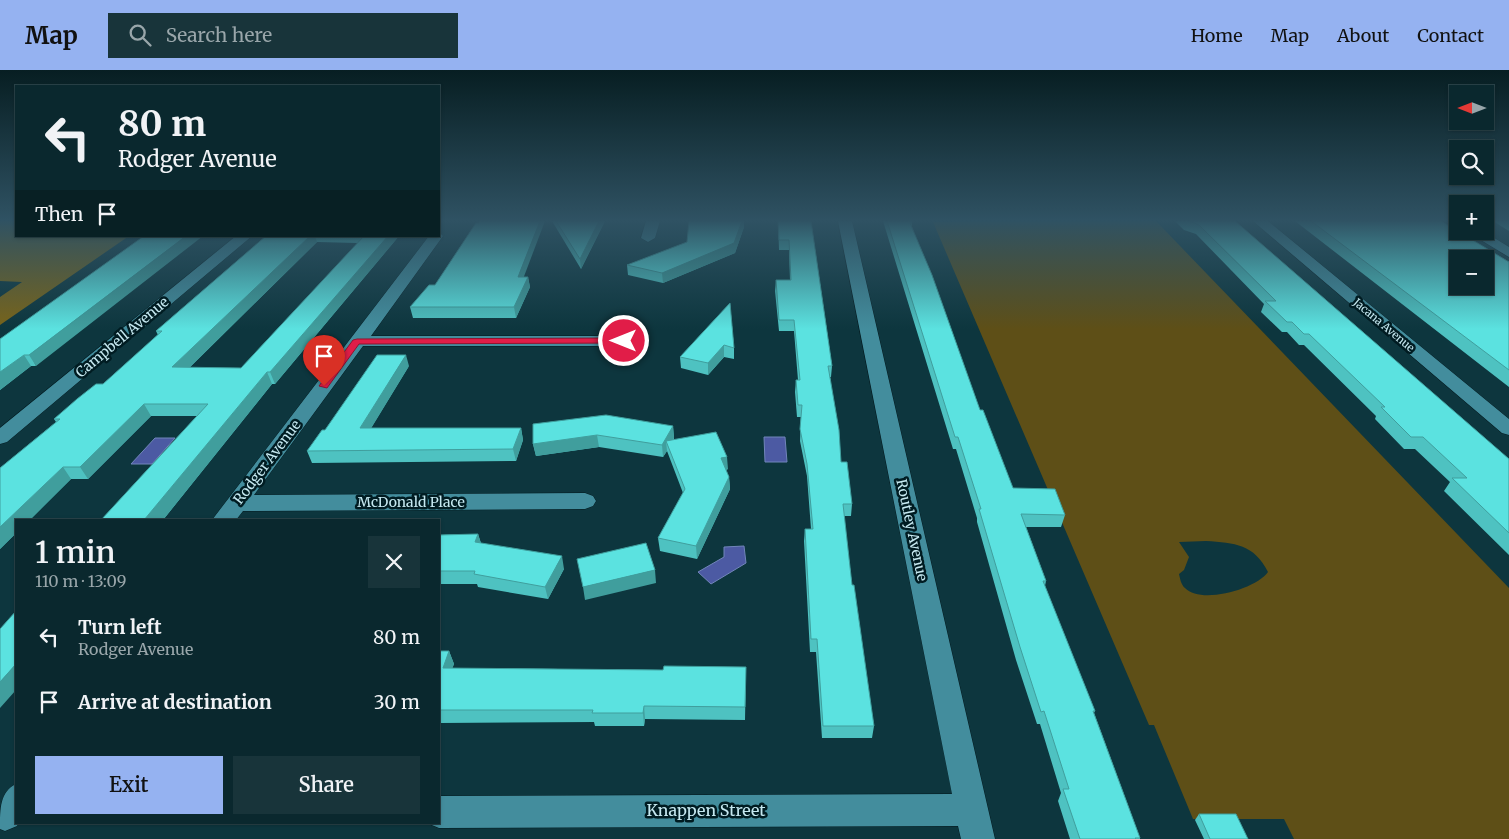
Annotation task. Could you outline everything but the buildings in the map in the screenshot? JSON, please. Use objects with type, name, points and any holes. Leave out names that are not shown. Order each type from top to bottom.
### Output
[{"type":"street","name":"Campbell Avenue","points":[[0,438],[220,257]]},
{"type":"street","name":"Rodger Avenue","points":[[230,512],[420,257]]},
{"type":"street","name":"Routley Avenue","points":[[853,257],[975,824]]},
{"type":"street","name":"Jacana Avenue","points":[[1301,257],[1509,429]]},
{"type":"street","points":[[357,342],[624,341]]},
{"type":"street","name":"McDonald Place","points":[[230,512],[586,501]]},
{"type":"street","name":"Knappen Street","points":[[440,812],[975,824]]},
{"type":"shaded area","points":[[0,257],[99,257],[0,325],[0,297],[22,282],[0,281]]},
{"type":"shaded area","points":[[948,257],[1191,257],[1509,588],[1509,839],[1294,839],[1284,819],[1193,819],[1154,725],[1149,725]],"holes":[[[1206,541],[1235,544],[1250,550],[1263,563],[1268,572],[1262,578],[1241,589],[1215,595],[1193,593],[1184,587],[1179,574],[1184,570],[1189,557],[1179,542]]]},
{"type":"water","points":[[764,437],[785,437],[787,462],[765,462]]},
{"type":"water","points":[[155,438],[175,438],[152,464],[131,464]]},
{"type":"water","points":[[744,546],[746,563],[711,584],[698,572],[724,557],[724,547]]},
{"type":"route","points":[[324,386],[357,342],[624,341]]}]
